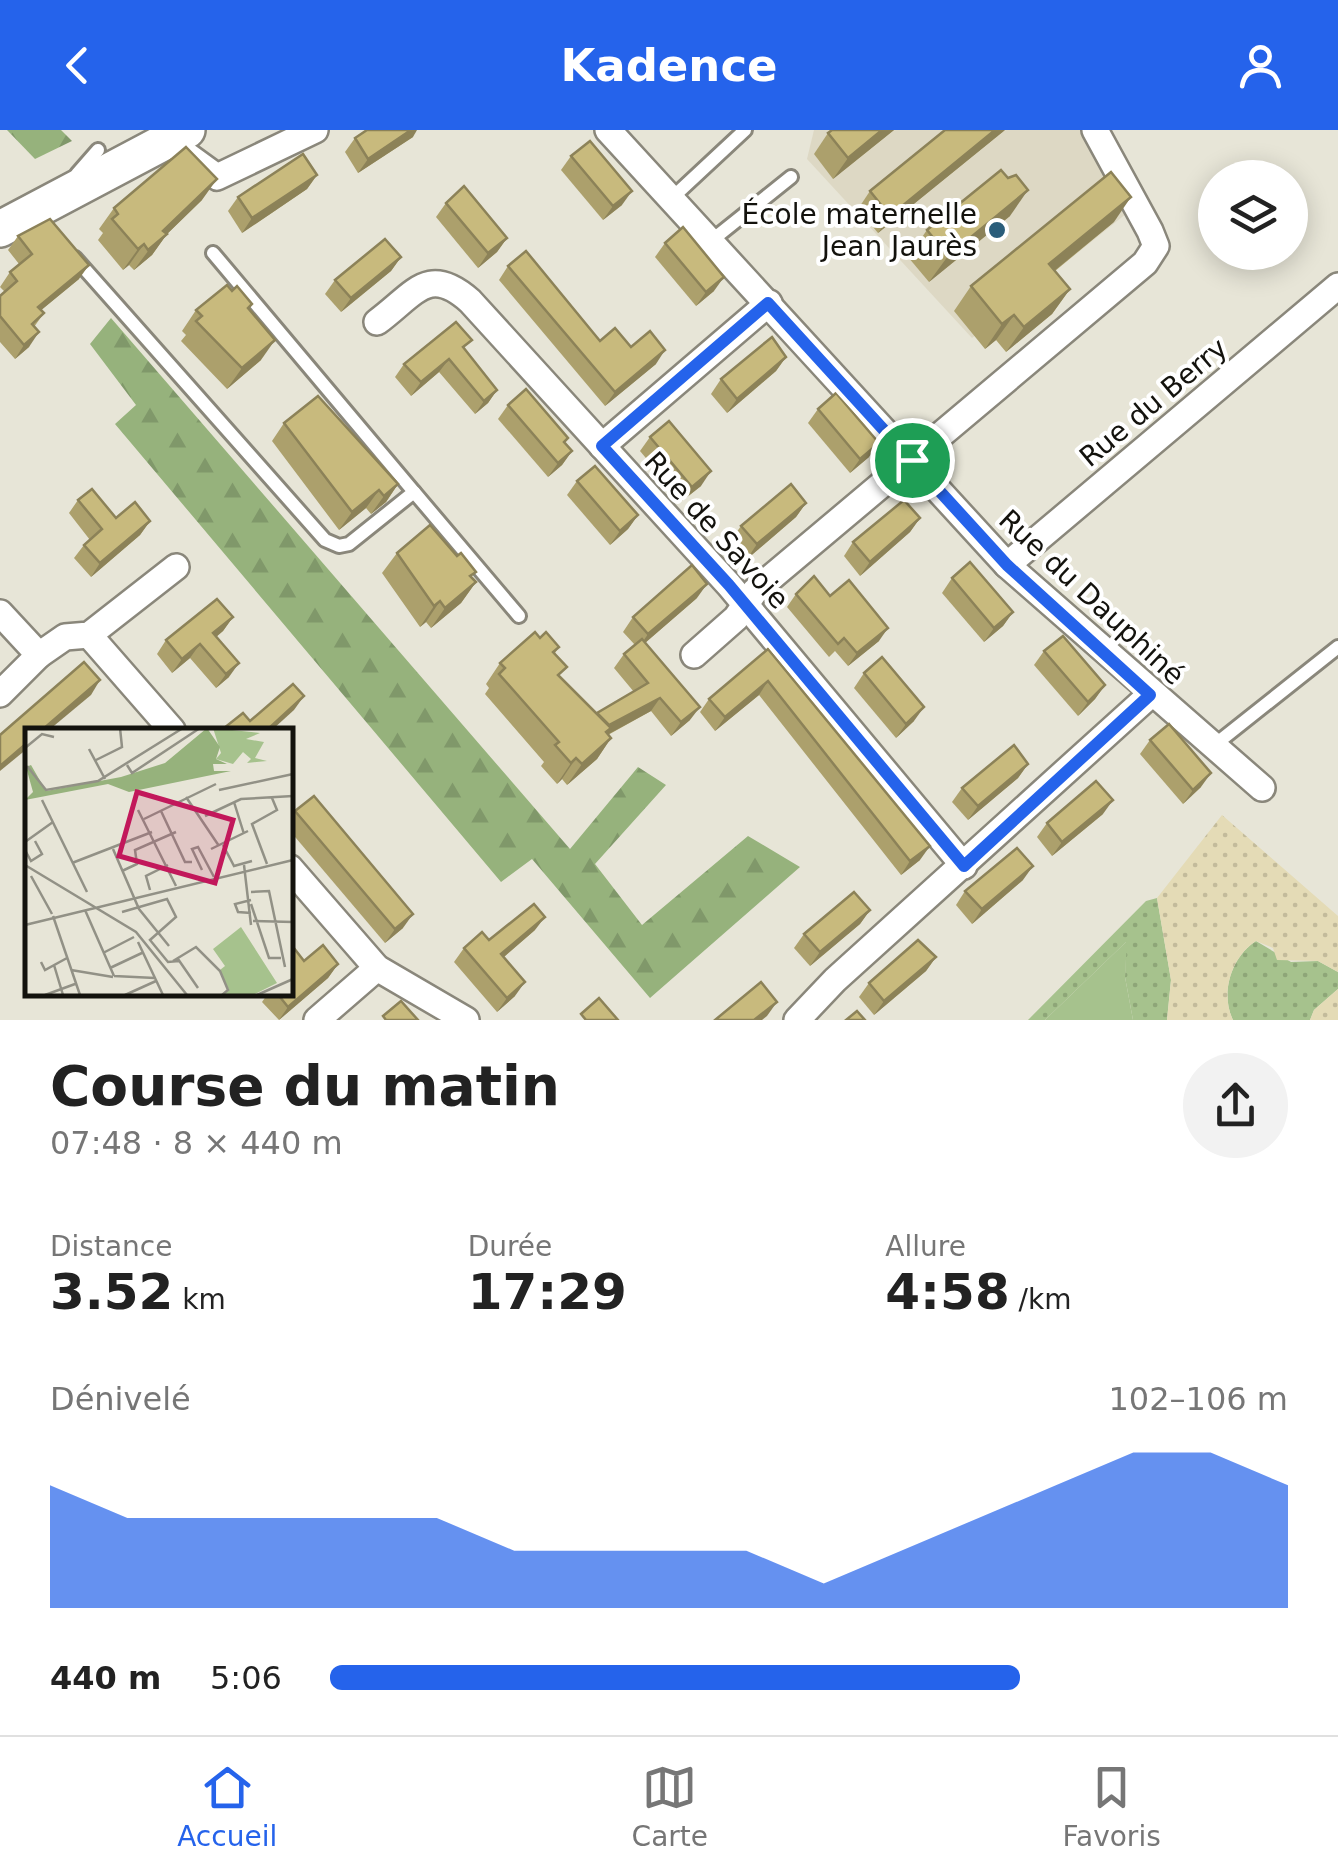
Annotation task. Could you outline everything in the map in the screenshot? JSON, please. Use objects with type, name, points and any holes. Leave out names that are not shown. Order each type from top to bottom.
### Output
[{"type":"main road","points":[[0,202],[136,130]]},
{"type":"main road","points":[[0,229],[42,214],[177,133]]},
{"type":"street","points":[[177,133],[217,177],[315,130]]},
{"type":"street","name":"Rue du Dauphiné","points":[[608,130],[1007,565],[1150,695],[1262,788]]},
{"type":"street","points":[[694,655],[736,618],[743,602],[1145,263],[1156,246],[1095,130]]},
{"type":"street","name":"Rue de Savoie","points":[[377,322],[432,281],[455,288],[743,602],[964,866]]},
{"type":"street","name":"Rue du Berry","points":[[1007,565],[1338,286]]},
{"type":"street","points":[[602,446],[768,303]]},
{"type":"street","points":[[0,694],[39,655],[65,637],[90,634],[176,567]]},
{"type":"street","points":[[0,613],[39,655]]},
{"type":"street","points":[[90,634],[170,728]]},
{"type":"street","points":[[797,1020],[834,980],[1150,695]]},
{"type":"street","points":[[292,870],[377,968],[464,1020]]},
{"type":"street","points":[[318,1020],[377,968]]},
{"type":"lane","points":[[672,198],[745,130]]},
{"type":"lane","points":[[0,216],[79,173],[98,150]]},
{"type":"lane","points":[[711,240],[791,176]]},
{"type":"lane","points":[[66,248],[325,540],[339,546],[349,544],[414,492]]},
{"type":"lane","points":[[214,253],[519,616]]},
{"type":"lane","points":[[1212,747],[1338,646]]},
{"type":"shaded area","name":"École maternelle Jean Jaurès","points":[[814,130],[1080,130],[1127,213],[972,338],[807,159]]},
{"type":"green space","points":[[7,130],[61,130],[72,141],[35,159]]},
{"type":"green space","points":[[111,318],[570,849],[638,767],[666,785],[595,864],[642,925],[748,836],[800,867],[650,998],[532,859],[501,882],[115,424],[136,405],[90,344]]},
{"type":"green space","points":[[1157,898],[1171,980],[1167,1020],[1133,1020],[1125,977],[1126,942],[1045,1020],[1028,1020],[1146,901]]},
{"type":"green space","points":[[1127,941],[1125,977],[1133,1020],[1045,1020]]},
{"type":"green space","points":[[1256,941],[1291,962],[1318,961],[1338,972],[1338,989],[1314,1010],[1310,1020],[1233,1020],[1228,999],[1230,977],[1240,956]]},
{"type":"sand","points":[[1222,815],[1338,916],[1338,972],[1318,961],[1277,960],[1273,948],[1256,941],[1240,956],[1230,977],[1228,999],[1233,1020],[1167,1020],[1171,980],[1157,898]]},
{"type":"sand","points":[[1338,989],[1338,1020],[1310,1020],[1314,1010]]},
{"type":"building","points":[[367,130],[411,130],[368,159],[355,138]]},
{"type":"building","points":[[882,130],[848,158],[828,133]]},
{"type":"building","points":[[945,130],[995,130],[890,216],[870,191]]},
{"type":"building","points":[[590,141],[632,191],[613,206],[571,156]]},
{"type":"building","points":[[186,147],[217,179],[163,231],[167,234],[148,250],[144,244],[138,249],[112,219],[118,214],[114,208]]},
{"type":"building","points":[[303,154],[317,175],[252,218],[238,197]]},
{"type":"building","points":[[1001,170],[1008,178],[1016,175],[1028,190],[948,256],[927,230]]},
{"type":"building","points":[[1111,172],[1131,197],[1049,264],[1070,289],[1024,327],[1014,315],[1002,324],[971,286]]},
{"type":"building","points":[[464,186],[507,238],[488,253],[446,203]]},
{"type":"building","points":[[50,219],[89,265],[38,307],[44,313],[32,324],[39,332],[24,345],[0,316],[0,296],[17,281],[10,272],[32,254],[18,236]]},
{"type":"building","points":[[683,227],[724,277],[706,292],[665,243]]},
{"type":"building","points":[[385,239],[401,257],[351,298],[335,280]]},
{"type":"building","points":[[526,251],[600,341],[615,328],[631,347],[650,331],[665,350],[615,392],[508,266]]},
{"type":"building","points":[[227,285],[232,291],[237,286],[252,304],[248,308],[275,340],[242,368],[196,321],[202,316],[196,310]]},
{"type":"building","points":[[456,322],[472,340],[463,347],[497,390],[484,401],[449,359],[421,382],[404,364]]},
{"type":"building","points":[[772,337],[786,357],[737,399],[721,379]]},
{"type":"building","points":[[526,389],[568,438],[564,442],[572,451],[558,463],[508,405]]},
{"type":"building","points":[[836,393],[879,443],[860,459],[818,409]]},
{"type":"building","points":[[318,396],[398,484],[384,496],[379,490],[352,512],[284,423]]},
{"type":"building","points":[[669,421],[711,471],[692,487],[650,437]]},
{"type":"building","points":[[595,466],[638,515],[620,531],[577,481]]},
{"type":"building","points":[[791,484],[806,503],[757,544],[741,526]]},
{"type":"building","points":[[92,489],[116,518],[135,502],[150,521],[100,563],[84,545],[102,529],[78,500]]},
{"type":"building","points":[[904,500],[920,518],[870,562],[853,542]]},
{"type":"building","points":[[430,525],[476,572],[470,576],[476,582],[445,608],[440,601],[434,606],[397,553]]},
{"type":"building","points":[[970,562],[1013,612],[994,628],[952,578]]},
{"type":"building","points":[[692,565],[707,584],[648,634],[633,617]]},
{"type":"building","points":[[814,576],[830,596],[849,580],[888,628],[857,653],[844,638],[838,644],[796,594]]},
{"type":"building","points":[[217,599],[233,617],[213,633],[239,663],[226,674],[200,644],[182,659],[166,640]]},
{"type":"building","points":[[535,632],[540,638],[546,632],[559,647],[553,652],[567,667],[558,675],[611,728],[606,732],[611,738],[582,764],[576,758],[571,763],[555,745],[559,742],[499,674],[505,668],[500,663]]},
{"type":"building","points":[[1063,636],[1105,685],[1088,702],[1044,651]]},
{"type":"building","points":[[642,639],[700,707],[681,722],[660,698],[609,725],[597,713],[648,683],[624,654]]},
{"type":"building","points":[[768,649],[930,846],[910,861],[768,681],[725,717],[709,699]]},
{"type":"building","points":[[882,657],[924,707],[906,724],[864,673]]},
{"type":"building","points":[[84,662],[100,680],[44,728],[25,728],[25,745],[0,766],[0,735]]},
{"type":"building","points":[[293,684],[304,696],[269,728],[224,728],[243,713],[250,721]]},
{"type":"building","points":[[1169,724],[1211,773],[1193,790],[1150,740]]},
{"type":"building","points":[[1014,745],[1028,764],[978,806],[962,788]]},
{"type":"building","points":[[1096,781],[1113,800],[1062,842],[1047,823]]},
{"type":"building","points":[[314,796],[413,914],[395,929],[295,811]]},
{"type":"building","points":[[1017,848],[1033,866],[982,909],[965,891]]},
{"type":"building","points":[[854,892],[870,910],[820,952],[804,934]]},
{"type":"building","points":[[534,904],[545,917],[501,954],[525,982],[507,998],[464,948],[482,932],[489,940]]},
{"type":"building","points":[[918,940],[936,957],[884,1001],[869,983]]},
{"type":"building","points":[[323,945],[338,964],[288,1007],[278,995],[292,995],[292,946],[304,961]]},
{"type":"building","points":[[761,982],[777,1002],[754,1020],[715,1020]]},
{"type":"building","points":[[599,998],[618,1020],[586,1020],[581,1014]]},
{"type":"building","points":[[401,1001],[418,1020],[386,1020],[383,1016]]},
{"type":"building","points":[[857,1011],[865,1020],[846,1020]]},
{"type":"place","name":"École maternelle Jean Jaurès","points":[[997,230]]},
{"type":"route","points":[[768,303],[912,460],[1007,565],[1150,695],[964,866],[729,585],[602,446],[768,303]]}]
